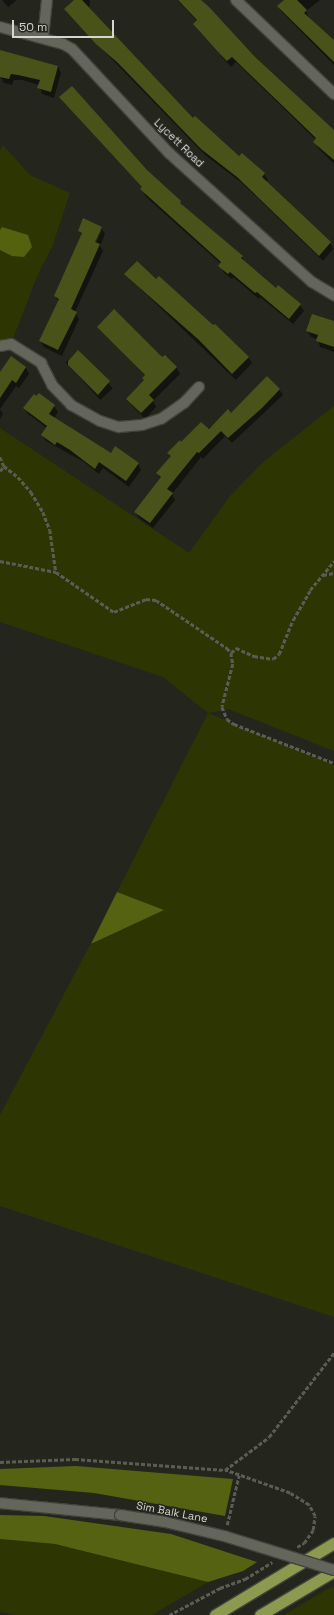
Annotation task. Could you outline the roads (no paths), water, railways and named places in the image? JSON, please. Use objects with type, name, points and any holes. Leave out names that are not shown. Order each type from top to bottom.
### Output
[{"type":"highway","points":[[215,1615],[334,1543]]},
{"type":"highway","points":[[260,1615],[334,1571]]},
{"type":"street","points":[[43,38],[47,0]]},
{"type":"street","points":[[239,1],[334,94]]},
{"type":"street","name":"Lycett Road","points":[[0,26],[43,38],[72,49],[168,153],[312,282],[334,295]]},
{"type":"street","points":[[0,346],[11,344],[41,363],[52,385],[71,405],[100,421],[119,427],[142,425],[161,418],[184,403],[199,388]]},
{"type":"street","name":"Sim Balk Lane","points":[[0,1503],[120,1515],[165,1522],[224,1536],[334,1571]]}]
